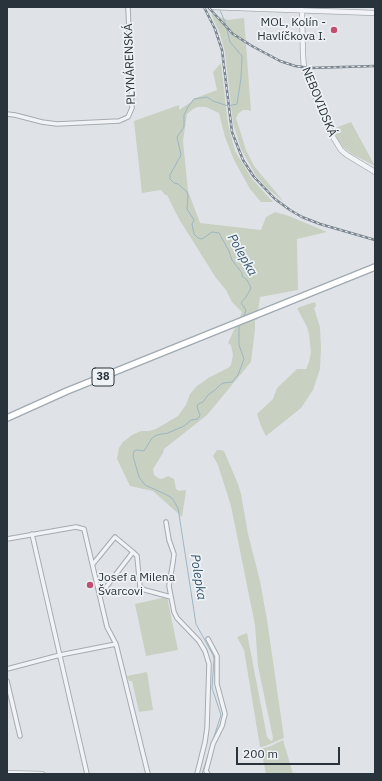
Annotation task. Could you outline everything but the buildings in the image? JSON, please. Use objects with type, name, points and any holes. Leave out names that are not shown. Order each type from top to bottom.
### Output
[{"type":"main road","name":"38","points":[[7,418],[67,391],[375,267]]},
{"type":"street","name":"PLYNÁRENSKÁ","points":[[7,114],[57,124],[122,120],[128,117],[132,108],[128,7]]},
{"type":"street","points":[[212,7],[302,8],[375,13]]},
{"type":"street","name":"NEBOVIDSKÁ","points":[[302,8],[303,55],[306,74],[336,144],[355,161],[375,172]]},
{"type":"street","points":[[166,522],[169,540],[174,554],[169,586],[174,612],[177,618],[205,651],[212,681],[224,716],[213,744],[206,771],[208,774]]},
{"type":"street","points":[[7,539],[76,527],[84,529],[107,628],[116,644],[148,774]]},
{"type":"street","points":[[32,534],[87,774]]},
{"type":"street","points":[[93,564],[115,537],[137,556],[140,587],[145,590],[171,597]]},
{"type":"street","points":[[100,595],[133,552]]},
{"type":"street","points":[[197,774],[205,742],[212,681],[217,656],[208,639]]},
{"type":"street","points":[[7,670],[60,655],[116,644]]},
{"type":"street","points":[[7,681],[20,736]]},
{"type":"street","points":[[7,773],[42,774]]},
{"type":"green space","points":[[211,14],[228,20],[244,18],[251,111],[243,110],[236,118],[246,150],[254,166],[284,202],[268,189],[256,176],[241,149],[233,123],[225,52],[220,34]]},
{"type":"green space","points":[[221,63],[228,124],[235,151],[252,179],[273,202],[261,202],[250,189],[234,160],[225,137],[219,113],[206,107],[198,107],[187,114],[183,141],[188,191],[200,223],[261,230],[266,217],[275,212],[289,216],[327,232],[297,239],[298,290],[260,297],[257,320],[255,320],[251,362],[207,415],[164,449],[153,469],[154,475],[158,478],[162,479],[168,476],[174,479],[176,489],[179,491],[186,491],[182,517],[153,491],[130,486],[117,459],[119,448],[123,442],[132,435],[141,431],[156,429],[178,416],[186,405],[190,394],[197,386],[231,365],[233,355],[231,345],[228,343],[242,312],[232,302],[226,290],[216,278],[179,219],[167,195],[165,195],[161,190],[142,193],[134,121],[179,105],[179,110],[193,99],[217,90],[213,72]]},
{"type":"green space","points":[[351,122],[375,166],[352,154],[343,147],[337,138],[333,129]]},
{"type":"green space","points":[[315,302],[316,306],[314,308],[320,327],[321,348],[320,369],[313,390],[301,408],[266,436],[257,414],[273,399],[277,388],[297,369],[306,369],[311,352],[309,334],[297,308]]},
{"type":"green space","points":[[217,450],[224,451],[241,494],[248,534],[260,581],[267,620],[284,738],[260,747],[244,650],[237,637],[247,633],[267,737],[271,741],[273,738],[258,666],[255,625],[231,506],[218,465],[213,456]]},
{"type":"green space","points":[[167,597],[178,650],[146,656],[135,604]]},
{"type":"green space","points":[[147,672],[153,710],[139,712],[132,681],[129,681],[127,676]]},
{"type":"green space","points":[[283,740],[293,774],[266,774],[261,749]]},
{"type":"waterway","name":"Polepka","points":[[220,10],[230,42],[242,56],[241,78],[237,104],[228,106],[213,101],[207,97],[194,99],[184,115],[184,127],[177,137],[181,155],[170,175],[170,179],[187,192],[187,209],[194,220],[192,224],[194,234],[198,238],[202,239],[212,232],[219,233],[229,251],[232,260],[242,273],[242,276],[247,280],[251,288],[241,303],[246,310],[244,316]]},
{"type":"waterway","name":"Polepka","points":[[202,774],[221,715],[212,688],[214,659],[196,624],[178,508],[172,498],[145,485],[139,477],[133,456],[134,451],[144,451],[152,438],[157,435],[168,433],[184,426],[191,420],[198,419],[200,415],[197,407],[198,404],[203,402],[208,395],[220,385],[223,383],[232,382],[238,375],[244,359],[239,345],[239,326],[244,322]]},
{"type":"railway","points":[[204,7],[215,29],[222,50],[232,132],[243,160],[254,177],[275,199],[302,217],[320,224],[375,240]]},
{"type":"railway","points":[[209,8],[233,34],[280,61],[295,66],[310,68],[375,66]]},
{"type":"place","name":"MOL, Kolín - Havlíčkova I.","points":[[334,30]]},
{"type":"place","name":"Josef a Milena Švarcovi","points":[[90,585]]}]
